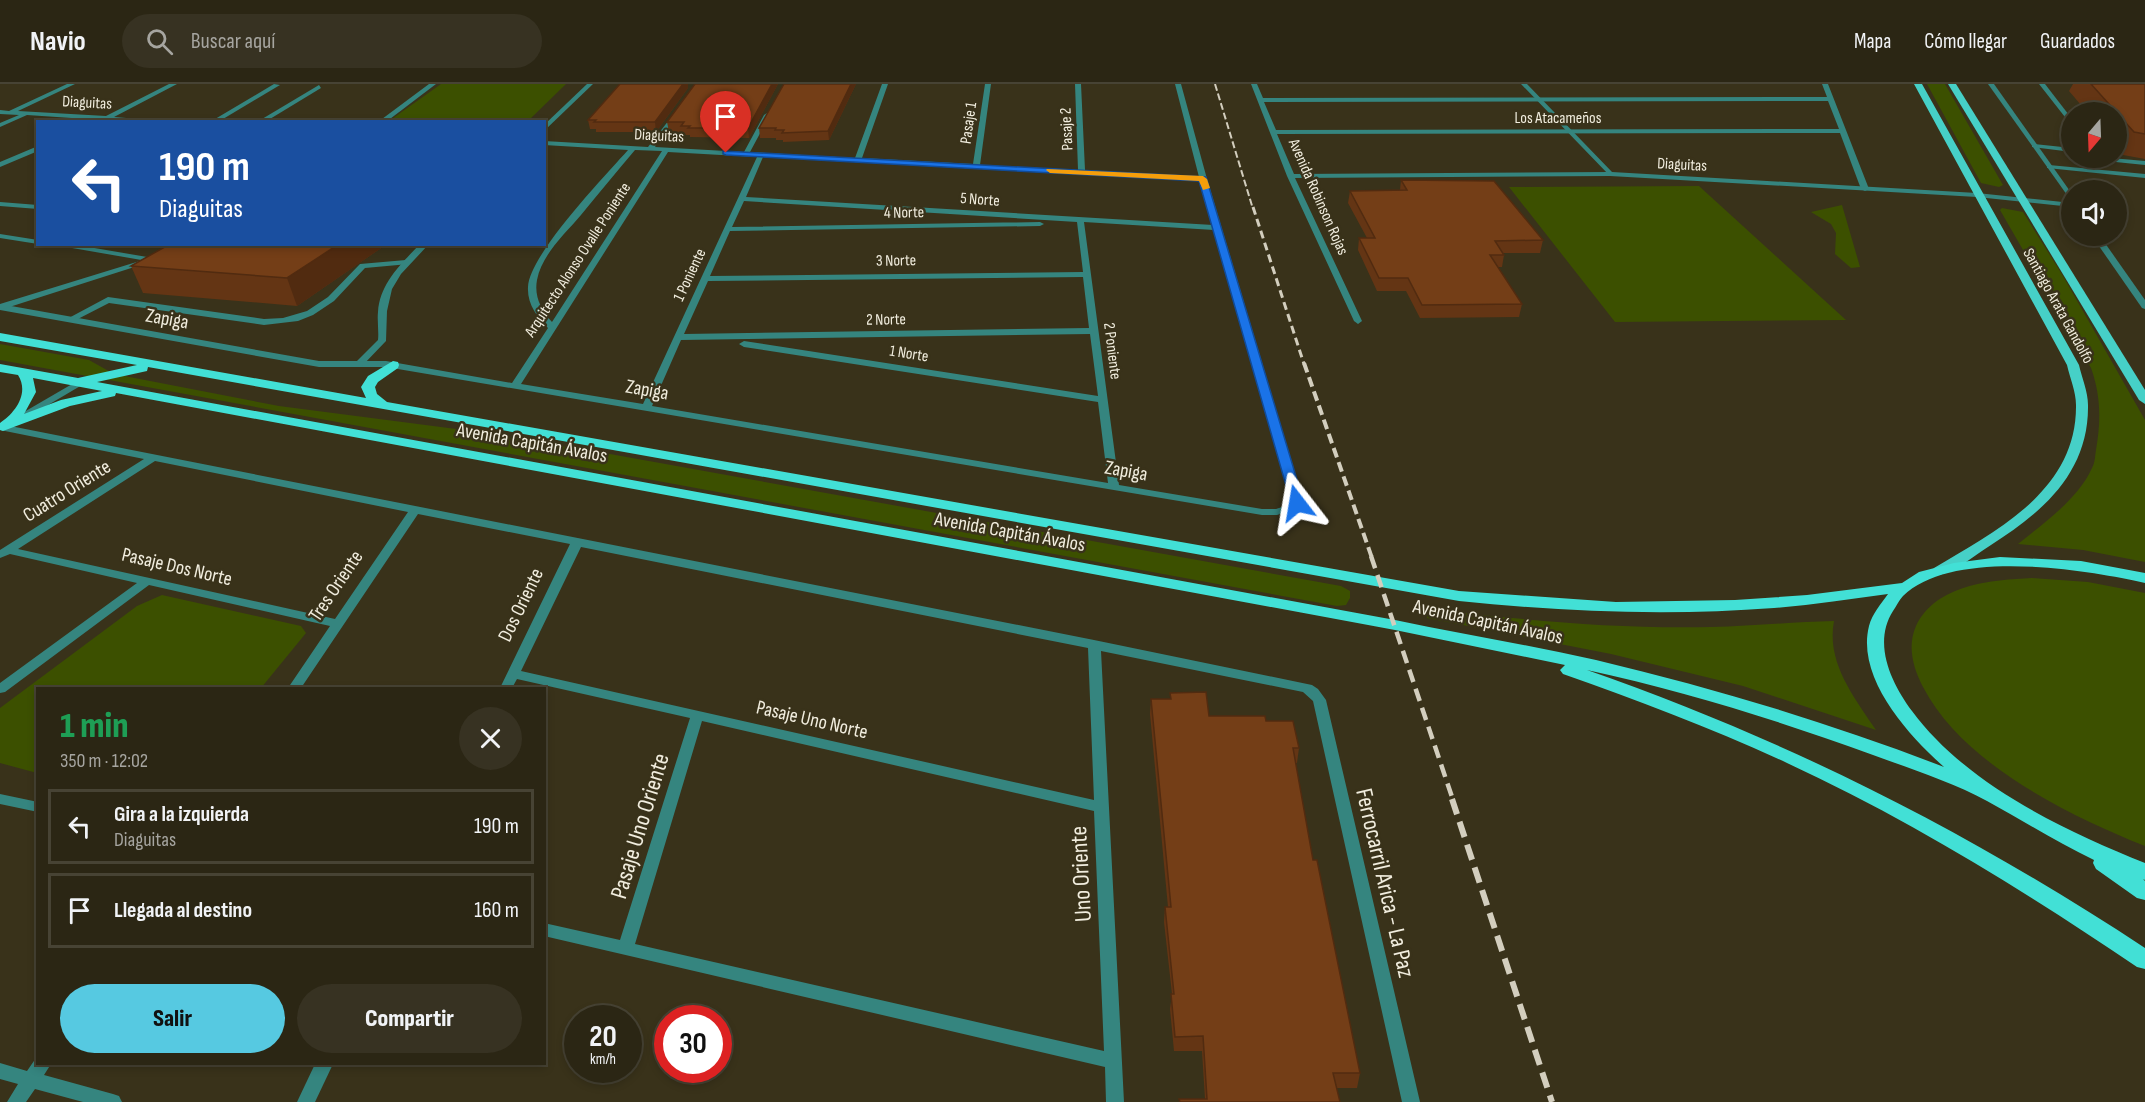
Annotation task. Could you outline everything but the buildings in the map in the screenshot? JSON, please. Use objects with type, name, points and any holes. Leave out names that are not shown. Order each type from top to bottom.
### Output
[{"type":"highway","name":"Avenida Capitán Ávalos","points":[[0,338],[1459,596],[1579,607],[1708,607],[1821,598],[1906,586]]},
{"type":"highway","points":[[384,405],[371,396],[368,387],[373,379],[393,365]]},
{"type":"highway","points":[[79,382],[120,371],[161,366]]},
{"type":"highway","name":"Avenida Capitán Ávalos","points":[[0,368],[1449,637],[1593,666],[1718,698],[1866,743],[1997,797]]},
{"type":"highway","points":[[1,428],[25,407],[28,400],[30,383],[22,372]]},
{"type":"highway","points":[[1,428],[82,398],[132,393]]},
{"type":"highway","points":[[2145,578],[2101,569],[2028,561],[1985,563],[1939,571],[1906,586],[1882,611],[1875,644],[1878,663],[1885,683],[1915,727],[1938,750],[1997,797],[2065,837],[2145,892]]},
{"type":"highway","points":[[1449,637],[1533,659],[1619,687],[1708,721],[1800,761],[1897,809],[1998,866],[2145,960]]},
{"type":"highway","points":[[2065,837],[2145,872]]},
{"type":"main road","name":"Santiago Arata Gandolfo","points":[[1918,84],[1977,195],[2073,365],[2083,395],[2082,426],[2071,462],[2059,482],[2043,501],[1999,535],[1939,571]]},
{"type":"main road","name":"Santiago Arata Gandolfo","points":[[1952,84],[2145,400]]},
{"type":"street","points":[[10,112],[72,84]]},
{"type":"street","points":[[103,120],[174,84]]},
{"type":"street","points":[[384,120],[433,84]]},
{"type":"street","points":[[546,127],[590,84]]},
{"type":"street","points":[[858,160],[885,84]]},
{"type":"street","name":"Pasaje 1","points":[[976,166],[988,84]]},
{"type":"street","name":"Pasaje 2","points":[[1078,84],[1082,172]]},
{"type":"street","points":[[1178,84],[1217,228]]},
{"type":"street","name":"Avenida Robinson Rojas","points":[[1254,84],[1291,176],[1358,321]]},
{"type":"street","points":[[1524,84],[1610,174]]},
{"type":"street","points":[[1825,84],[1865,189]]},
{"type":"street","points":[[1991,84],[2061,184]]},
{"type":"street","points":[[2042,84],[2061,109]]},
{"type":"street","points":[[216,120],[277,85]]},
{"type":"street","points":[[263,120],[319,87]]},
{"type":"street","points":[[1260,100],[1830,99]]},
{"type":"street","points":[[650,149],[683,103]]},
{"type":"street","points":[[746,154],[773,105]]},
{"type":"street","name":"Diaguitas","points":[[0,111],[140,120]]},
{"type":"street","points":[[0,125],[29,113]]},
{"type":"street","name":"Los Atacameños","points":[[1274,132],[1842,131]]},
{"type":"street","name":"Diaguitas","points":[[546,143],[1203,179]]},
{"type":"street","points":[[2034,146],[2061,149]]},
{"type":"street","points":[[553,328],[544,320],[533,303],[532,283],[537,265],[633,148]]},
{"type":"street","points":[[0,165],[36,149]]},
{"type":"street","name":"Arquitecto Alonso Ovalle Poniente","points":[[515,386],[666,150]]},
{"type":"street","points":[[23,155],[36,155]]},
{"type":"street","name":"1 Poniente","points":[[646,408],[761,155]]},
{"type":"street","points":[[2127,161],[2145,163]]},
{"type":"street","points":[[2049,167],[2145,176]]},
{"type":"street","name":"Diaguitas","points":[[1291,176],[1610,174],[1977,195],[2061,204]]},
{"type":"street","points":[[2135,175],[2145,187]]},
{"type":"street","name":"5 Norte","points":[[741,199],[1080,222],[1217,228]]},
{"type":"street","points":[[0,204],[36,207]]},
{"type":"street","name":"4 Norte","points":[[728,229],[1080,222]]},
{"type":"street","name":"2 Poniente","points":[[1080,222],[1114,487]]},
{"type":"street","name":"Zapiga","points":[[0,307],[319,364],[393,365],[1262,512],[1288,510],[1295,506],[1298,500],[1217,228]]},
{"type":"street","points":[[0,236],[36,242]]},
{"type":"street","points":[[0,307],[157,258],[63,246]]},
{"type":"street","points":[[359,364],[382,341],[382,306],[390,285],[406,262],[422,246]]},
{"type":"street","points":[[2103,246],[2145,306]]},
{"type":"street","points":[[69,320],[108,300],[264,322],[290,322],[316,312],[363,266],[406,262]]},
{"type":"street","name":"3 Norte","points":[[705,279],[1087,274]]},
{"type":"street","name":"2 Norte","points":[[678,336],[710,338],[1094,331]]},
{"type":"street","name":"1 Norte","points":[[710,338],[1103,400]]},
{"type":"street","points":[[1,428],[79,382]]},
{"type":"street","points":[[1,428],[1094,645]]},
{"type":"street","name":"Cuatro Oriente","points":[[4,552],[153,458]]},
{"type":"street","name":"Tres Oriente","points":[[296,687],[415,510]]},
{"type":"street","name":"Dos Oriente","points":[[506,687],[577,542]]},
{"type":"street","name":"Pasaje Dos Norte","points":[[4,552],[338,624]]},
{"type":"street","points":[[0,689],[147,581]]},
{"type":"street","name":"Ferrocarril Arica - La Paz","points":[[1094,645],[1299,685],[1313,692],[1318,700],[1411,1102]]},
{"type":"street","name":"Uno Oriente","points":[[1094,645],[1115,1102]]},
{"type":"street","name":"Pasaje Uno Norte","points":[[513,674],[1102,807]]},
{"type":"street","name":"Pasaje Uno Oriente","points":[[627,948],[697,716]]},
{"type":"street","points":[[0,799],[36,807]]},
{"type":"street","points":[[546,929],[1113,1061]]},
{"type":"street","points":[[16,1102],[41,1065]]},
{"type":"street","points":[[306,1102],[324,1065]]},
{"type":"street","points":[[0,1071],[112,1102]]},
{"type":"green space","points":[[441,84],[566,84],[529,120],[390,120]]},
{"type":"green space","points":[[1927,84],[1945,84],[2003,185],[1999,187],[1981,183]]},
{"type":"green space","points":[[1699,186],[1846,320],[1615,322],[1509,187]]},
{"type":"green space","points":[[1842,205],[1860,267],[1851,268],[1835,254],[1836,233],[1831,224],[1811,212]]},
{"type":"green space","points":[[2002,208],[2023,212],[2063,276],[2145,420],[2145,562],[2083,550],[2018,544],[2059,510],[2086,479],[2094,462],[2099,429],[2099,409],[2097,389],[2091,368],[2000,210]]},
{"type":"green space","points":[[0,344],[89,360],[114,374],[279,406],[464,430],[610,454],[1341,586],[1350,591],[1350,598],[1346,605],[1337,606],[0,360]]},
{"type":"green space","points":[[2032,578],[2088,582],[2145,593],[2145,846],[2083,819],[2051,802],[2020,784],[1991,763],[1964,740],[1941,715],[1919,680],[1912,657],[1913,634],[1925,612],[1937,601],[1966,587],[2000,580]]},
{"type":"green space","points":[[162,595],[301,626],[306,633],[262,687],[36,687],[36,773],[0,763],[0,708],[137,606]]},
{"type":"green space","points":[[1428,609],[1534,620],[1640,627],[1711,627],[1834,621],[1834,651],[1838,666],[1851,693],[1876,730],[1743,686],[1611,654],[1427,618]]},
{"type":"railway","points":[[1215,84],[1253,209]]},
{"type":"railway","points":[[1253,207],[1304,364]]},
{"type":"railway","points":[[1304,363],[1372,558]]},
{"type":"railway","points":[[1371,556],[1453,800]]},
{"type":"railway","points":[[1452,799],[1552,1102]]},
{"type":"slow traffic","points":[[1050,170],[1203,179],[1206,188]]},
{"type":"route","points":[[726,153],[1203,179],[1297,503]]}]
